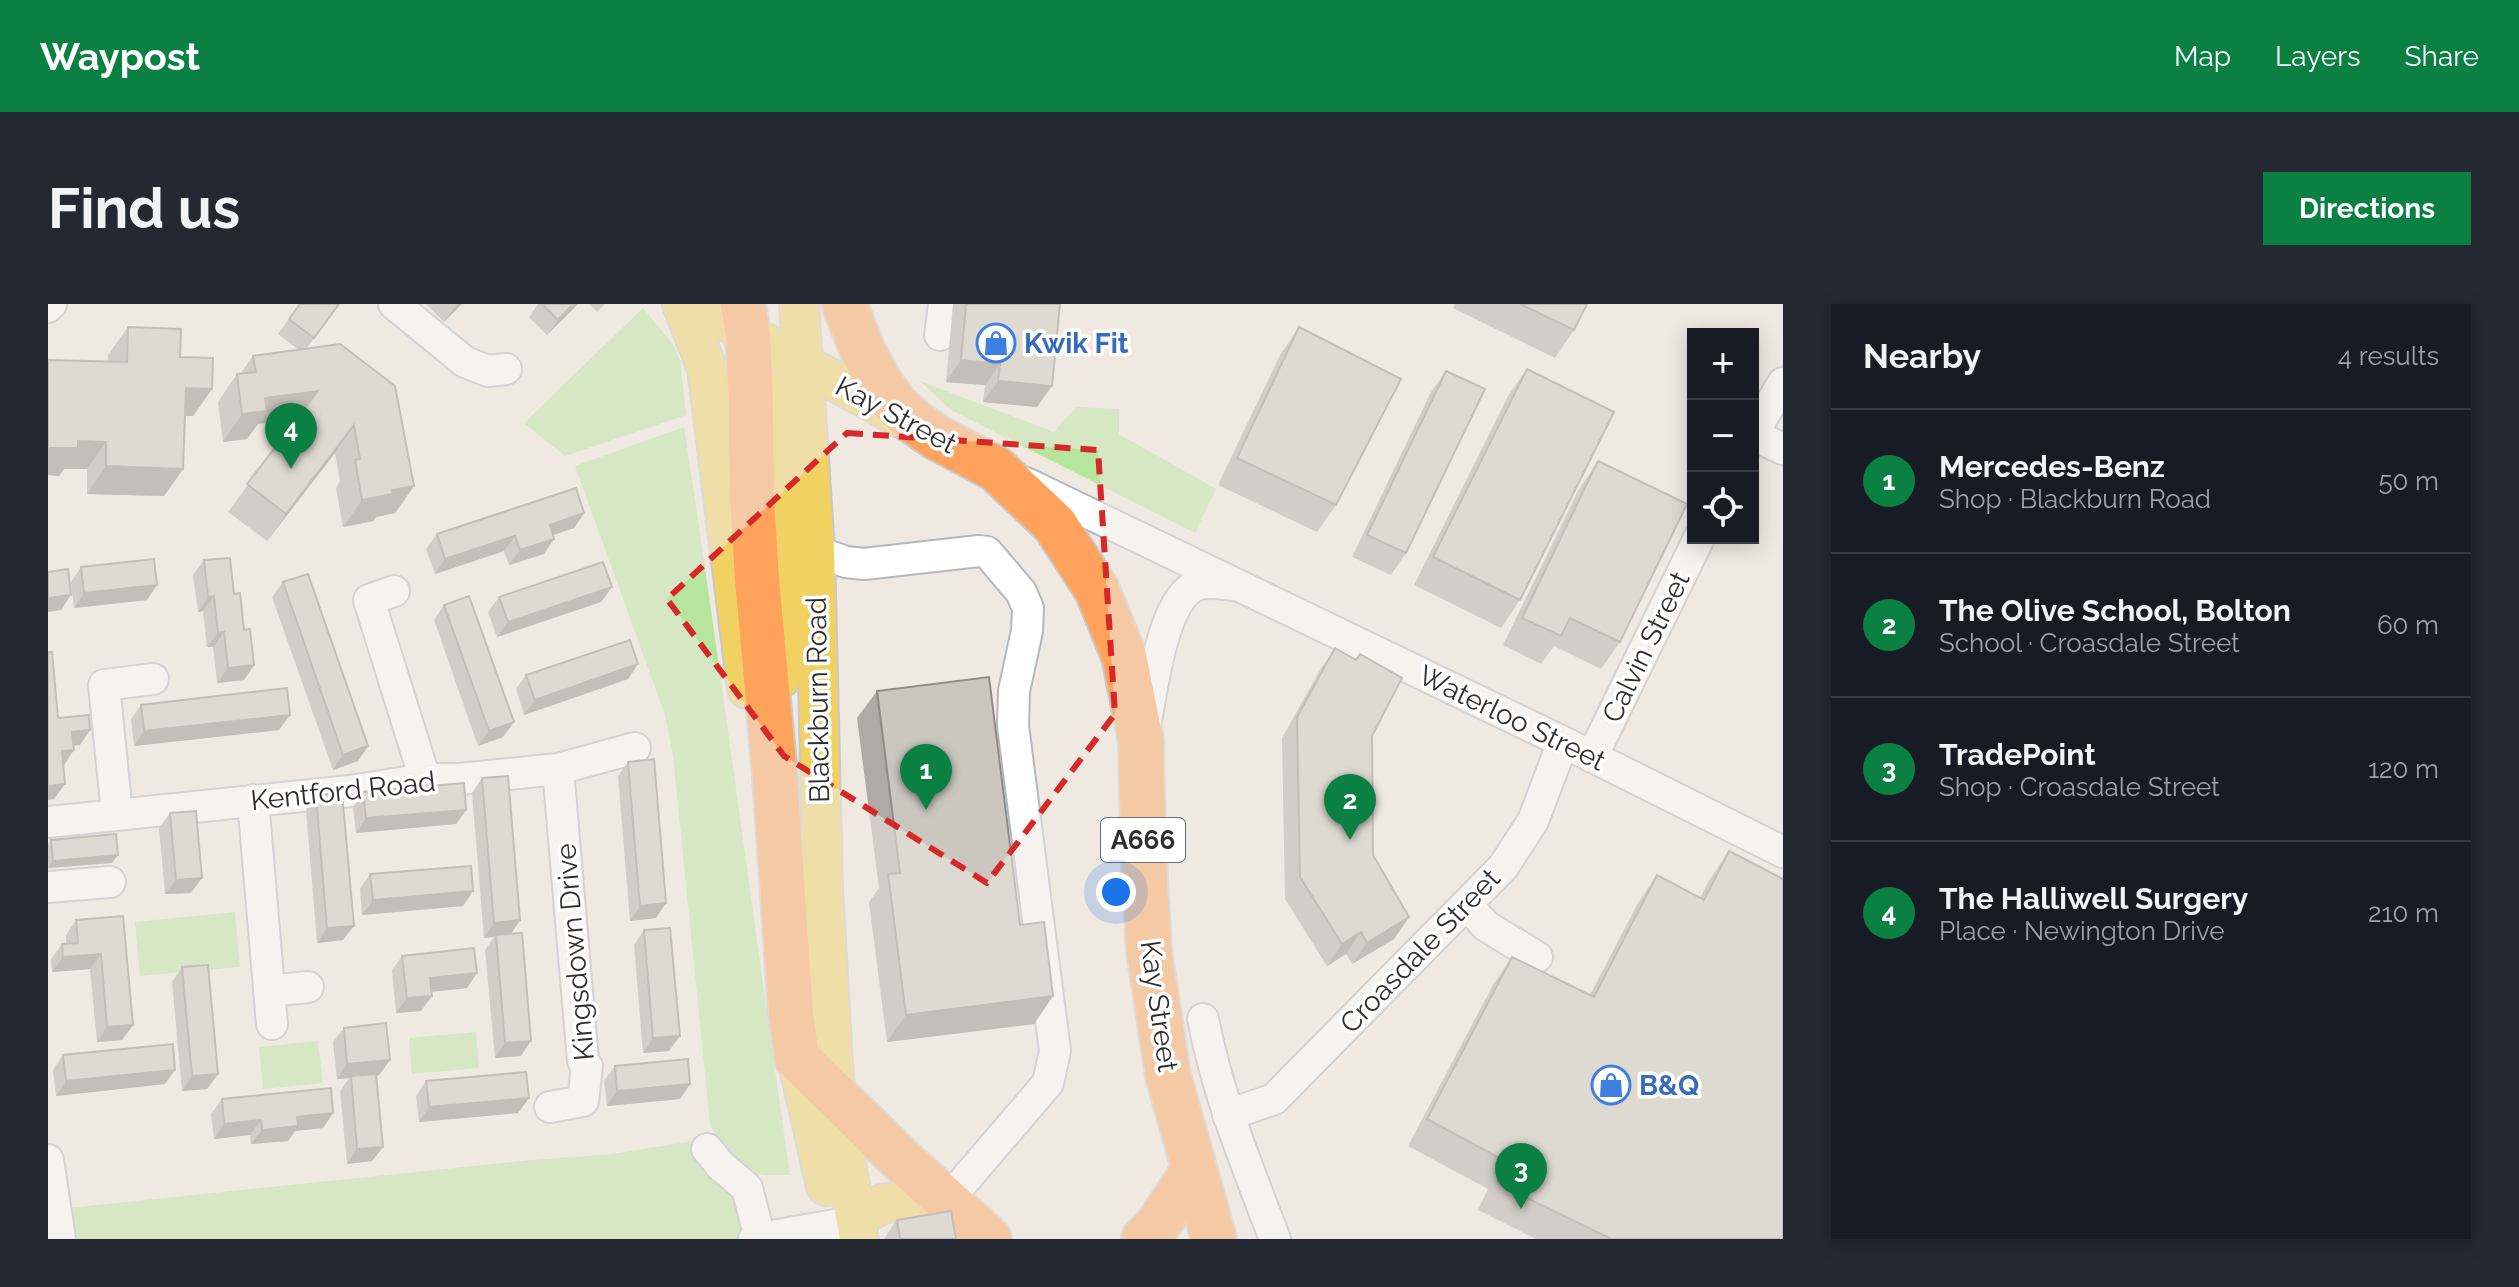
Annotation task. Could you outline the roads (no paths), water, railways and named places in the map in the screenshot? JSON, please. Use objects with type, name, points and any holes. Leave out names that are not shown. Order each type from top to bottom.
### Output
[{"type":"highway","name":"A666","points":[[844,304],[879,381],[895,404],[936,437]]},
{"type":"highway","name":"Blackburn Road","points":[[744,312],[753,515],[797,1058]]},
{"type":"highway","name":"Kay Street","points":[[936,437],[996,469],[1055,525],[1097,590],[1124,656],[1141,741],[1149,951],[1168,1075],[1204,1204]]},
{"type":"highway","points":[[797,1058],[942,1198],[989,1239]]},
{"type":"highway","points":[[1144,1239],[1158,1225],[1204,1204]]},
{"type":"main road","points":[[682,304],[702,351],[716,425],[728,544],[791,1013]]},
{"type":"main road","name":"Kay Street","points":[[694,304],[744,312],[805,366],[936,437]]},
{"type":"main road","name":"Blackburn Road","points":[[799,304],[815,551],[823,889],[835,1097],[847,1230]]},
{"type":"main road","points":[[775,777],[785,602],[780,415],[789,378],[805,366]]},
{"type":"main road","points":[[797,1058],[847,1230],[882,1204],[942,1198]]},
{"type":"street","points":[[394,304],[465,362],[488,371],[506,369]]},
{"type":"street","points":[[940,335],[944,304]]},
{"type":"street","points":[[1759,424],[1783,383]]},
{"type":"street","points":[[1759,437],[1783,449]]},
{"type":"street","name":"Waterloo Street","points":[[996,469],[1563,742],[1783,852]]},
{"type":"street","name":"Calvin Street","points":[[1592,757],[1696,544]]},
{"type":"street","points":[[815,551],[846,562],[864,564],[987,552],[1021,592],[1028,608],[1027,631],[1014,691],[1013,726],[1055,1051],[1048,1083],[942,1198]]},
{"type":"street","points":[[1141,741],[1166,630],[1175,605],[1195,586],[1211,583],[1239,586]]},
{"type":"street","points":[[394,591],[369,600],[425,779]]},
{"type":"street","points":[[117,814],[104,685],[153,679]]},
{"type":"street","name":"Croasdale Street","points":[[1228,1115],[1274,1099],[1503,867],[1521,844],[1533,821],[1563,742]]},
{"type":"street","name":"Kentford Road","points":[[48,822],[350,791],[425,779],[459,779],[558,769],[635,748]]},
{"type":"street","name":"Kingsdown Drive","points":[[550,1107],[583,1101],[587,1066],[583,1061],[558,769]]},
{"type":"street","points":[[253,800],[272,1024]]},
{"type":"street","points":[[48,887],[110,882]]},
{"type":"street","points":[[1467,905],[1486,926],[1537,957]]},
{"type":"street","points":[[269,991],[308,987]]},
{"type":"street","points":[[1203,1019],[1228,1115],[1275,1239]]},
{"type":"street","points":[[707,1149],[747,1188],[757,1238],[847,1230]]},
{"type":"street","points":[[49,1170],[60,1239]]},
{"type":"street","points":[[1204,1204],[1233,1239]]},
{"type":"place","name":"Kwik Fit","points":[[996,343]]},
{"type":"place","name":"The Halliwell Surgery","points":[[291,469]]},
{"type":"place","name":"Mercedes-Benz","points":[[926,810]]},
{"type":"place","name":"The Olive School, Bolton","points":[[1350,840]]},
{"type":"place","name":"B&Q","points":[[1611,1085]]},
{"type":"place","name":"TradePoint","points":[[1521,1209]]}]
